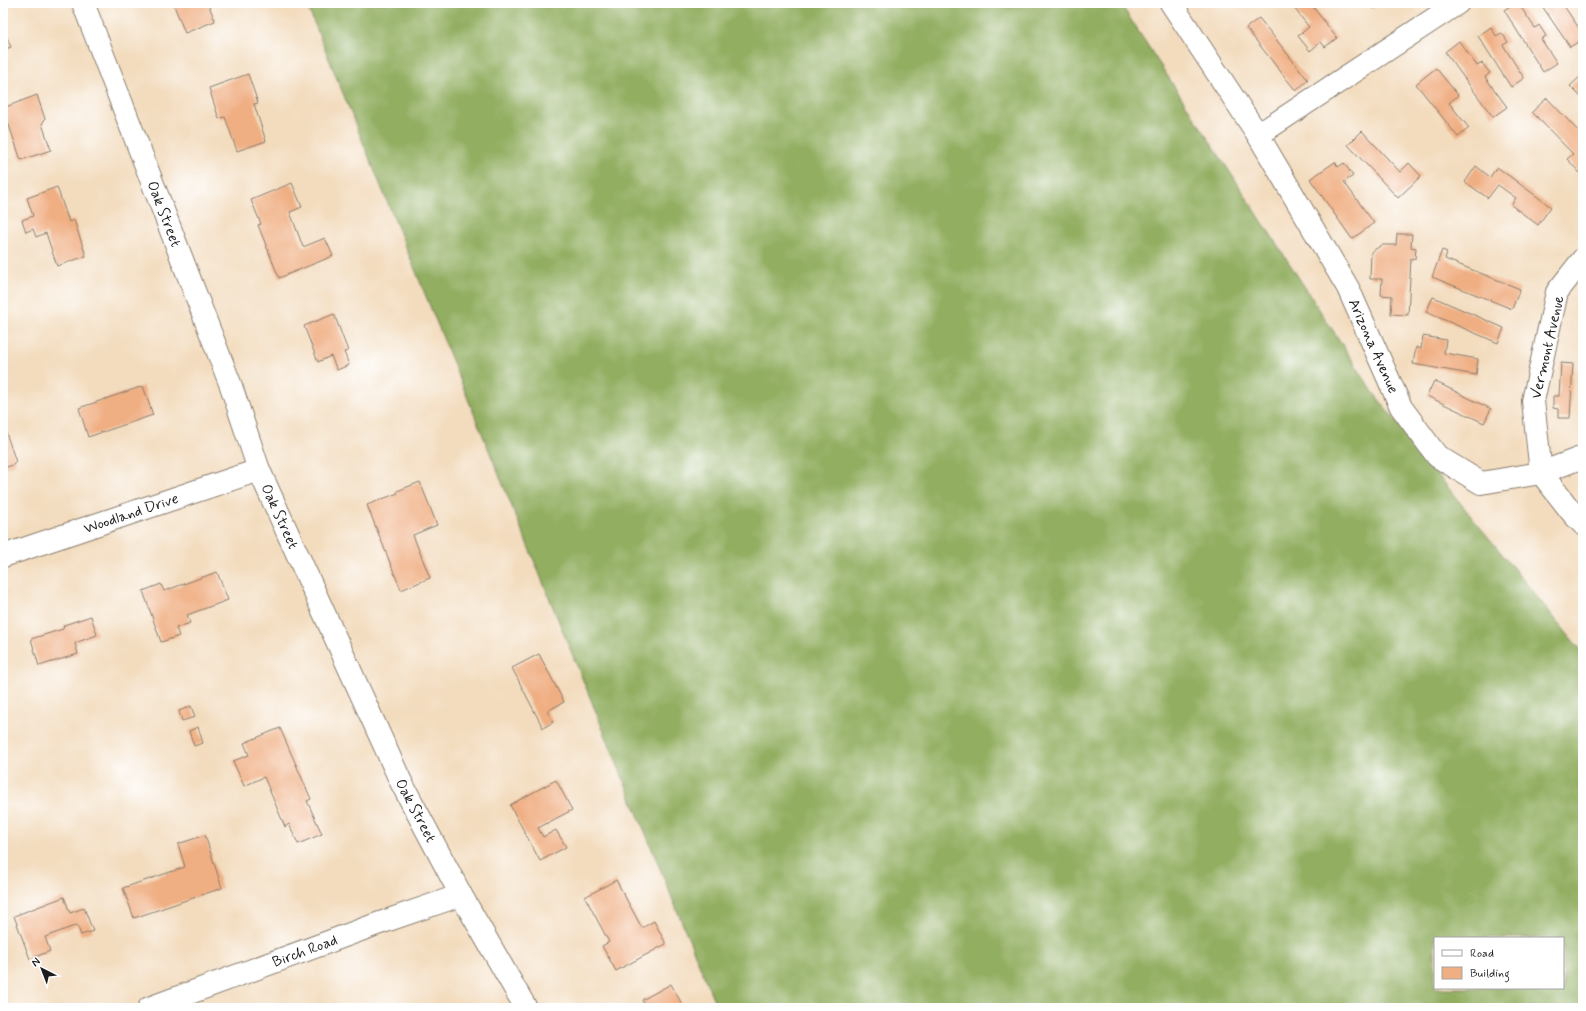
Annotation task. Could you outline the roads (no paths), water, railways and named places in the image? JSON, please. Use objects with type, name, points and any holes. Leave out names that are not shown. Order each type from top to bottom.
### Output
[{"type":"street","name":"Oak Street","points":[[83,3],[231,386],[259,470],[401,782],[461,895],[526,1008]]},
{"type":"street","name":"Arizona Avenue","points":[[1171,3],[1258,135],[1348,288],[1401,407],[1437,456],[1482,483],[1541,473],[1583,457]]},
{"type":"street","points":[[1258,135],[1458,3]]},
{"type":"street","name":"Vermont Avenue","points":[[1541,473],[1533,401],[1556,292],[1583,259]]},
{"type":"street","name":"Woodland Drive","points":[[3,556],[259,470]]},
{"type":"street","points":[[1541,473],[1574,515],[1583,524]]},
{"type":"street","name":"Birch Road","points":[[148,1008],[377,924],[461,895]]}]
